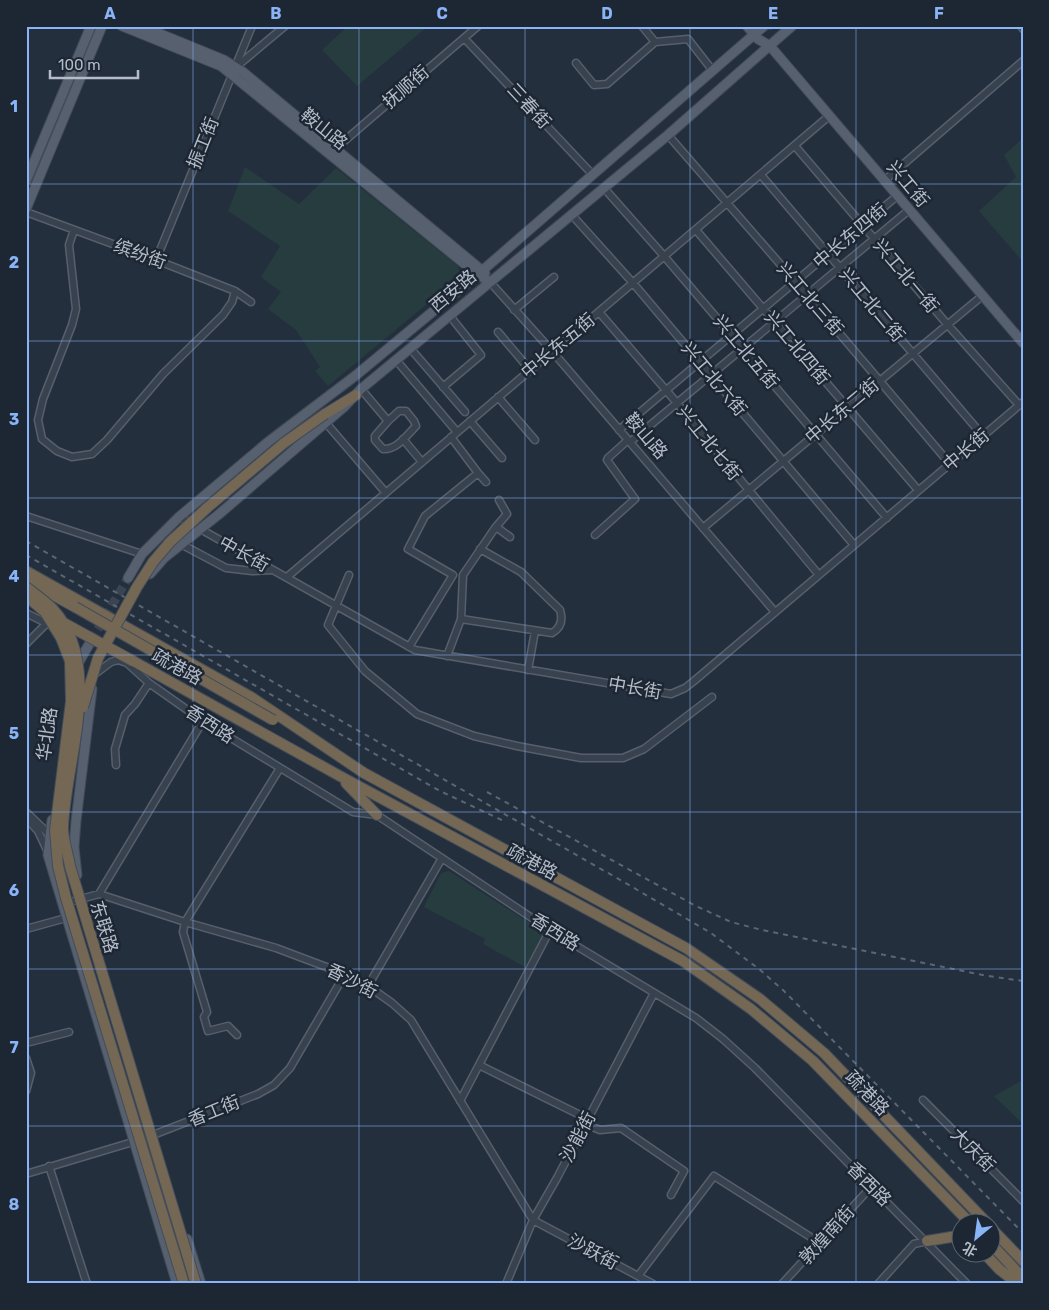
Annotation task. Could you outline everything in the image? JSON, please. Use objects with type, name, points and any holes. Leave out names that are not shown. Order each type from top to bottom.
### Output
[{"type":"highway","points":[[77,727],[98,658],[153,562],[170,542],[208,507],[284,443],[325,418],[358,392]]},
{"type":"highway","points":[[26,571],[251,696],[364,773]]},
{"type":"highway","points":[[26,580],[364,773],[686,948],[760,999],[824,1053],[976,1212]]},
{"type":"highway","name":"东联路","points":[[26,587],[52,608],[62,621],[76,655],[79,683],[77,727],[63,830],[70,866],[196,1284]]},
{"type":"highway","name":"东联路","points":[[26,596],[45,612],[61,638],[70,661],[72,701],[55,830],[58,866],[66,898],[184,1284]]},
{"type":"highway","name":"疏港路","points":[[26,602],[338,775],[683,961],[752,1009],[813,1061],[960,1212]]},
{"type":"highway","points":[[338,775],[377,815]]},
{"type":"highway","points":[[927,1241],[952,1237]]},
{"type":"highway","points":[[1002,1239],[1023,1261]]},
{"type":"highway","points":[[1002,1256],[1023,1278]]},
{"type":"highway","points":[[992,1262],[1018,1284]]},
{"type":"main road","points":[[26,181],[91,26]]},
{"type":"main road","points":[[26,211],[102,26]]},
{"type":"main road","name":"鞍山路","points":[[122,26],[233,71],[243,72],[490,282]]},
{"type":"main road","name":"鞍山路","points":[[141,26],[224,60],[233,71],[480,272]]},
{"type":"main road","points":[[742,26],[744,38],[742,45]]},
{"type":"main road","points":[[747,26],[770,46]]},
{"type":"main road","name":"西安路","points":[[358,392],[668,135],[792,26]]},
{"type":"main road","points":[[762,27],[770,46]]},
{"type":"main road","name":"西安路","points":[[128,578],[142,554],[179,517],[268,442],[355,376],[480,272],[762,27]]},
{"type":"main road","name":"兴工街","points":[[770,46],[1023,344]]},
{"type":"main road","points":[[141,587],[156,566],[325,418]]},
{"type":"main road","name":"华北路","points":[[48,855],[70,690],[75,669],[91,641]]},
{"type":"main road","points":[[106,652],[95,674],[76,821],[75,865],[83,898],[201,1284]]},
{"type":"main road","points":[[48,855],[176,1284]]},
{"type":"street","name":"振工街","points":[[156,260],[252,26]]},
{"type":"street","points":[[233,71],[286,26]]},
{"type":"street","points":[[642,26],[656,42]]},
{"type":"street","name":"抚顺街","points":[[335,149],[476,27]]},
{"type":"street","name":"三春街","points":[[464,38],[593,175]]},
{"type":"street","points":[[576,63],[594,85],[607,84],[656,42],[688,39],[713,71]]},
{"type":"street","name":"中长东四街","points":[[884,181],[1023,62]]},
{"type":"street","name":"中长东五街","points":[[287,577],[829,116]]},
{"type":"street","name":"兴工北三街","points":[[668,135],[950,464]]},
{"type":"street","name":"兴工北一街","points":[[795,146],[947,324],[1021,404]]},
{"type":"street","name":"兴工北二街","points":[[761,175],[983,436]]},
{"type":"street","name":"兴工北五街","points":[[604,188],[743,348],[886,518]]},
{"type":"street","name":"中长东四街","points":[[619,430],[897,196]]},
{"type":"street","name":"中长东四街","points":[[595,536],[635,499],[607,460],[608,458],[909,210]]},
{"type":"street","name":"缤纷街","points":[[26,211],[235,291],[251,302]]},
{"type":"street","name":"兴工北六街","points":[[571,214],[633,283],[854,545]]},
{"type":"street","points":[[74,230],[68,245],[76,309],[72,325],[43,399],[38,420],[42,439],[57,451],[72,457],[92,454],[107,440],[163,374],[222,316],[232,302],[235,291]]},
{"type":"street","name":"兴工北四街","points":[[696,230],[918,490]]},
{"type":"street","points":[[514,310],[554,277]]},
{"type":"street","name":"鞍山路","points":[[490,282],[552,351],[775,612]]},
{"type":"street","name":"中长东二街","points":[[703,528],[982,296]]},
{"type":"street","name":"兴工北七街","points":[[599,312],[820,575]]},
{"type":"street","points":[[443,387],[482,355],[450,316]]},
{"type":"street","points":[[498,332],[530,370]]},
{"type":"street","points":[[410,348],[465,412]]},
{"type":"street","points":[[396,360],[457,432]]},
{"type":"street","points":[[358,392],[388,420]]},
{"type":"street","points":[[498,397],[535,440]]},
{"type":"street","name":"中长街","points":[[179,517],[415,650],[671,694],[685,688],[1021,404]]},
{"type":"street","points":[[399,411],[406,411],[414,420],[416,426],[389,450],[383,449],[375,440],[375,436],[388,420],[399,411]]},
{"type":"street","points":[[325,418],[386,493]]},
{"type":"street","points":[[470,421],[502,458]]},
{"type":"street","points":[[451,437],[486,482]]},
{"type":"street","points":[[403,439],[422,462]]},
{"type":"street","points":[[409,647],[452,575],[408,549],[425,516],[478,473]]},
{"type":"street","points":[[447,656],[461,619],[462,575],[507,514],[499,500]]},
{"type":"street","points":[[26,516],[142,554]]},
{"type":"street","points":[[495,528],[500,528],[510,537]]},
{"type":"street","points":[[162,534],[226,568],[252,571],[274,570]]},
{"type":"street","points":[[172,552],[192,550]]},
{"type":"street","points":[[461,619],[552,633],[557,630],[562,622],[560,610],[521,572],[480,550]]},
{"type":"street","points":[[349,575],[335,605],[328,626],[365,671],[417,714],[474,736],[581,758],[623,758],[644,749],[712,697]]},
{"type":"street","points":[[26,613],[47,624],[91,641]]},
{"type":"street","points":[[26,644],[47,624]]},
{"type":"street","points":[[528,670],[535,630]]},
{"type":"street","name":"香西路","points":[[95,674],[106,665],[118,660],[127,663],[149,683],[203,721],[354,812],[377,815],[550,930],[696,1018],[755,1068],[871,1187],[927,1241],[967,1284]]},
{"type":"street","points":[[116,765],[115,749],[125,715],[149,683]]},
{"type":"street","points":[[62,904],[99,894],[203,721]]},
{"type":"street","points":[[237,1035],[228,1026],[208,1031],[204,1017],[207,1012],[183,932],[185,922],[280,768]]},
{"type":"street","points":[[26,812],[71,857],[75,865]]},
{"type":"street","points":[[26,818],[30,827],[43,838],[48,855]]},
{"type":"street","points":[[368,986],[442,858]]},
{"type":"street","name":"香沙街","points":[[99,894],[185,922],[276,948],[344,974],[368,986],[392,1003],[411,1020],[533,1220]]},
{"type":"street","points":[[26,929],[66,918]]},
{"type":"street","points":[[460,1101],[550,930]]},
{"type":"street","name":"香工街","points":[[26,1174],[134,1142],[266,1090],[274,1085],[290,1068],[344,974]]},
{"type":"street","name":"沙能街","points":[[506,1284],[533,1220],[654,993]]},
{"type":"street","points":[[26,1043],[69,1032]]},
{"type":"street","points":[[26,1058],[31,1073],[26,1091]]},
{"type":"street","points":[[479,1065],[600,1130],[621,1128],[684,1171],[671,1194]]},
{"type":"street","name":"大庆街","points":[[923,1100],[1023,1201]]},
{"type":"street","points":[[49,1166],[87,1284]]},
{"type":"street","points":[[638,1276],[714,1176],[820,1243]]},
{"type":"street","name":"敦煌南街","points":[[782,1284],[871,1187]]},
{"type":"street","name":"沙跃街","points":[[533,1220],[653,1284]]},
{"type":"street","points":[[878,1284],[914,1244],[927,1241]]},
{"type":"green space","points":[[348,26],[428,26],[357,86],[322,50]]},
{"type":"green space","points":[[1023,138],[1023,262],[979,211],[1016,177],[1004,155]]},
{"type":"green space","points":[[245,167],[299,204],[336,168],[458,266],[461,276],[328,386],[315,371],[320,367],[296,330],[268,309],[281,292],[261,277],[280,246],[228,211]]},
{"type":"green space","points":[[449,871],[545,933],[525,967],[483,944],[485,939],[424,907],[441,873]]},
{"type":"green space","points":[[1023,1080],[1023,1124],[994,1096]]},
{"type":"tunnel","points":[[91,641],[128,578]]},
{"type":"tram line","points":[[759,26],[770,29],[781,26]]},
{"type":"railway","points":[[26,541],[711,933],[759,969],[784,991],[1023,1233]]},
{"type":"railway","points":[[26,555],[440,791],[506,822]]},
{"type":"railway","points":[[487,792],[696,906],[731,922],[988,976],[1023,981]]}]
